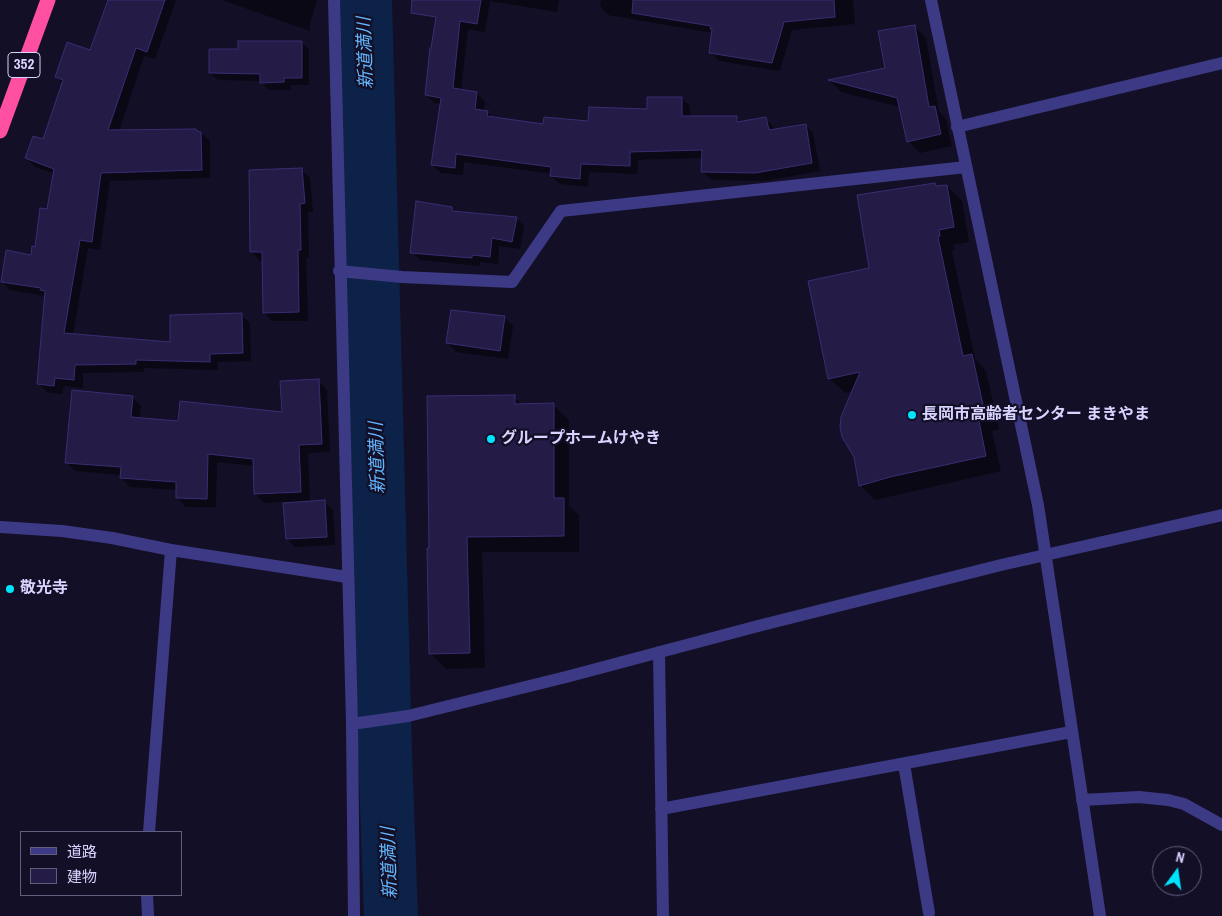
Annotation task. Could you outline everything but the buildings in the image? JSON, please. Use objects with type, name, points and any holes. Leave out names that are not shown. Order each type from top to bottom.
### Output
[{"type":"highway","name":"352","points":[[0,131],[48,0]]},
{"type":"street","points":[[334,0],[339,271],[348,577],[357,724],[354,916]]},
{"type":"street","points":[[931,0],[1038,505],[1100,916]]},
{"type":"street","points":[[957,126],[1222,63]]},
{"type":"street","points":[[339,271],[402,277],[512,282],[561,211],[966,167]]},
{"type":"street","points":[[357,724],[408,716],[566,678],[659,652],[1046,554],[1222,515]]},
{"type":"street","points":[[0,527],[62,531],[112,538],[171,550],[348,577]]},
{"type":"street","points":[[148,831],[171,550]]},
{"type":"street","points":[[659,652],[663,916]]},
{"type":"street","points":[[660,809],[1071,732]]},
{"type":"street","points":[[904,764],[929,913]]},
{"type":"street","points":[[1082,800],[1139,797],[1168,800],[1184,804],[1222,824]]},
{"type":"street","points":[[147,896],[148,916]]},
{"type":"waterway","name":"新道満川","points":[[365,0],[391,916]]},
{"type":"place","name":"長岡市高齢者センター まきやま","points":[[912,415]]},
{"type":"place","name":"グループホームけやき","points":[[491,439]]},
{"type":"place","name":"敬光寺","points":[[10,589]]}]
